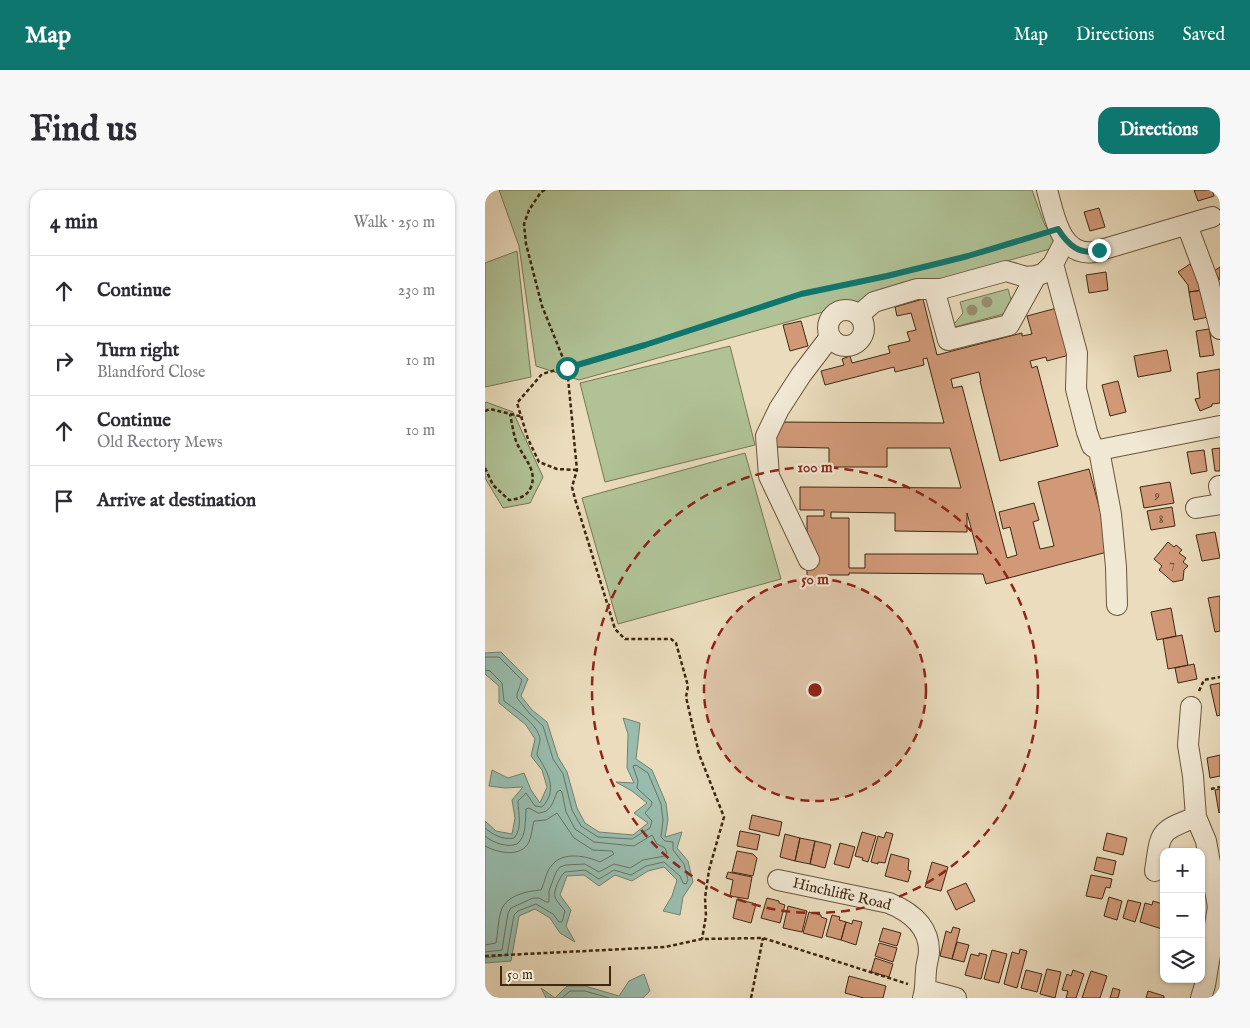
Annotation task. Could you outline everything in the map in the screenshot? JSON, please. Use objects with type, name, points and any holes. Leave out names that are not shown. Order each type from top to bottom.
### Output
[{"type":"street","points":[[1047,190],[1066,240],[1082,252],[1094,252],[1212,218]]},
{"type":"street","points":[[1187,225],[1217,304],[1220,329]]},
{"type":"street","points":[[859,315],[874,302],[917,289],[941,289],[1006,271],[1026,277],[1036,276],[1053,264],[1066,240]]},
{"type":"street","points":[[1053,264],[1077,353],[1076,388],[1092,446],[1099,450],[1220,426]]},
{"type":"street","points":[[934,289],[948,340],[1009,324],[1036,276]]},
{"type":"street","points":[[845,310],[851,310],[859,315],[864,322],[865,328],[861,339],[851,346],[839,345],[830,337],[828,325],[834,315],[845,310]]},
{"type":"street","points":[[809,560],[769,476],[766,436],[779,408],[830,337]]},
{"type":"street","points":[[1099,450],[1111,514],[1116,566],[1117,605]]},
{"type":"street","points":[[1196,508],[1220,493]]},
{"type":"street","points":[[1191,707],[1189,746],[1196,818],[1207,841],[1218,907],[1214,976],[1201,998]]},
{"type":"street","points":[[1155,871],[1160,838],[1164,832],[1175,825],[1196,818]]},
{"type":"street","name":"Hinchliffe Road","points":[[778,880],[889,903],[904,910],[919,923],[927,936],[929,952],[924,994]]},
{"type":"street","points":[[924,994],[956,998]]},
{"type":"path","points":[[545,190],[541,192],[529,210],[524,224],[525,238],[542,306],[567,368],[577,470],[572,487],[575,498],[615,629],[625,638],[671,639],[676,643],[689,686],[685,697],[699,754],[725,817],[709,870],[705,898],[706,916],[701,939]]},
{"type":"path","points":[[577,470],[557,469],[539,462],[528,439],[523,417],[517,403],[542,374],[645,345],[801,294],[897,274],[968,256],[1066,240]]},
{"type":"path","points":[[485,411],[490,409],[523,417]]},
{"type":"path","points":[[485,468],[493,485],[509,500],[520,498],[529,491],[533,481],[533,472],[516,441],[510,414]]},
{"type":"path","points":[[1191,707],[1204,680],[1220,677]]},
{"type":"path","points":[[751,998],[763,938]]},
{"type":"path","points":[[485,956],[665,947],[701,939],[763,938],[924,994]]},
{"type":"shaded area","points":[[499,190],[1032,190],[1044,223],[1057,247],[579,380],[536,366],[519,246]]},
{"type":"shaded area","points":[[517,251],[531,377],[485,387],[485,263]]},
{"type":"shaded area","points":[[1008,289],[1012,303],[1007,313],[951,328],[963,313],[960,302]]},
{"type":"shaded area","points":[[730,346],[755,445],[605,482],[580,383]]},
{"type":"shaded area","points":[[486,402],[513,412],[543,477],[530,503],[503,508],[485,478]]},
{"type":"shaded area","points":[[745,453],[781,579],[618,624],[582,498]]},
{"type":"water","points":[[501,652],[528,679],[521,696],[532,710],[547,722],[558,757],[567,772],[577,808],[585,823],[599,832],[633,835],[648,823],[634,813],[647,803],[632,791],[616,782],[634,783],[627,768],[628,734],[623,718],[640,723],[636,759],[652,770],[666,803],[668,820],[665,837],[682,832],[677,848],[688,861],[693,882],[683,897],[680,915],[663,911],[672,896],[677,880],[664,867],[648,871],[632,881],[615,875],[599,886],[584,875],[567,876],[560,895],[571,910],[566,926],[575,942],[560,933],[550,918],[535,909],[519,916],[511,961],[485,963],[485,821],[496,831],[512,834],[515,818],[512,800],[523,787],[505,788],[489,786],[492,770],[508,778],[524,773],[531,790],[540,803],[547,787],[542,770],[531,756],[535,739],[526,725],[499,703],[499,686],[485,674],[485,653]]},
{"type":"water","points":[[644,974],[650,991],[643,998],[555,998],[567,986],[585,986],[619,996],[629,981]]},
{"type":"water","points":[[541,988],[555,998],[546,998]]},
{"type":"building","points":[[1194,190],[1212,190],[1214,196],[1198,201]]},
{"type":"building","points":[[1099,208],[1105,227],[1090,231],[1084,212]]},
{"type":"building","points":[[1190,264],[1201,281],[1203,290],[1189,292],[1188,285],[1178,272]]},
{"type":"building","points":[[1220,267],[1220,280],[1214,271]]},
{"type":"building","points":[[1106,272],[1108,290],[1089,293],[1086,275]]},
{"type":"building","points":[[1203,290],[1208,317],[1194,320],[1189,292]]},
{"type":"building","points":[[923,299],[937,355],[1022,333],[1022,336],[1032,334],[1027,316],[1057,308],[1069,355],[1047,361],[1046,357],[1030,361],[1032,368],[1037,366],[1058,446],[1000,461],[979,372],[951,379],[953,388],[962,386],[1007,558],[1017,555],[1010,527],[1003,529],[999,512],[1034,503],[1039,520],[1033,522],[1040,549],[1054,546],[1038,482],[1089,469],[1111,551],[986,584],[983,574],[849,573],[849,575],[827,575],[827,584],[807,584],[807,516],[824,516],[824,510],[800,510],[800,487],[961,488],[950,448],[887,448],[887,467],[829,467],[829,448],[775,447],[775,422],[944,423],[927,358],[923,359],[924,365],[895,372],[894,367],[825,385],[821,371],[844,365],[842,359],[850,356],[852,363],[890,353],[888,346],[910,341],[907,332],[916,330],[911,313],[897,316],[895,307]],"holes":[[[831,512],[895,513],[895,531],[967,532],[967,513],[978,554],[865,554],[865,568],[849,568],[849,518],[831,518]]]},
{"type":"building","points":[[801,321],[808,346],[790,351],[783,325]]},
{"type":"building","points":[[1209,329],[1214,355],[1200,357],[1196,331]]},
{"type":"building","points":[[1167,350],[1171,371],[1138,377],[1134,356]]},
{"type":"building","points":[[1220,369],[1220,403],[1212,404],[1212,406],[1200,411],[1195,399],[1200,398],[1197,373]]},
{"type":"building","points":[[1118,381],[1126,412],[1110,416],[1102,385]]},
{"type":"building","points":[[1220,448],[1220,471],[1215,471],[1212,449]]},
{"type":"building","points":[[1204,450],[1207,471],[1191,474],[1187,452]]},
{"type":"building","points":[[1170,482],[1174,503],[1144,508],[1140,487]]},
{"type":"building","points":[[1172,507],[1175,526],[1151,530],[1147,511]]},
{"type":"building","points":[[1215,532],[1220,558],[1202,561],[1196,535]]},
{"type":"building","points":[[1168,542],[1182,550],[1179,553],[1186,558],[1183,562],[1188,566],[1184,570],[1183,580],[1173,582],[1159,570],[1162,566],[1154,559]]},
{"type":"building","points":[[1220,596],[1220,631],[1215,632],[1208,598]]},
{"type":"building","points":[[1171,608],[1176,636],[1157,640],[1151,612]]},
{"type":"building","points":[[1182,635],[1188,665],[1168,669],[1163,639]]},
{"type":"building","points":[[1194,664],[1197,679],[1178,683],[1175,668]]},
{"type":"building","points":[[1220,683],[1220,715],[1217,716],[1210,685]]},
{"type":"building","points":[[1220,755],[1220,776],[1210,778],[1207,758]]},
{"type":"building","points":[[1220,789],[1220,812],[1219,813],[1215,790]]},
{"type":"building","points":[[752,815],[782,822],[779,836],[749,829]]},
{"type":"building","points":[[740,831],[760,835],[757,850],[737,846]]},
{"type":"building","points":[[862,832],[876,836],[868,862],[862,860],[863,858],[855,856]]},
{"type":"building","points":[[886,832],[893,834],[885,863],[871,862],[878,836],[884,838]]},
{"type":"building","points":[[1107,833],[1127,838],[1123,855],[1103,850]]},
{"type":"building","points":[[785,834],[800,838],[795,861],[780,857]]},
{"type":"building","points":[[800,838],[815,841],[810,864],[795,861]]},
{"type":"building","points":[[815,841],[831,845],[825,868],[810,864]]},
{"type":"building","points":[[840,843],[855,847],[849,868],[834,864]]},
{"type":"building","points":[[737,851],[753,854],[757,858],[753,876],[732,872]]},
{"type":"building","points":[[891,854],[909,859],[908,870],[911,871],[908,882],[885,876]]},
{"type":"building","points":[[1097,857],[1116,861],[1113,875],[1094,870]]},
{"type":"building","points":[[932,862],[948,867],[941,891],[925,887]]},
{"type":"building","points":[[728,872],[752,877],[748,899],[730,896],[733,880],[726,878]]},
{"type":"building","points":[[1091,875],[1112,879],[1110,888],[1106,887],[1102,899],[1086,896]]},
{"type":"building","points":[[966,883],[975,901],[956,910],[947,891]]},
{"type":"building","points":[[1109,897],[1122,901],[1117,920],[1104,916]]},
{"type":"building","points":[[767,898],[779,901],[779,903],[785,905],[780,923],[761,918]]},
{"type":"building","points":[[737,899],[756,904],[751,923],[733,918]]},
{"type":"building","points":[[1128,900],[1141,903],[1135,922],[1123,918]]},
{"type":"building","points":[[1153,901],[1160,903],[1160,928],[1140,922],[1145,903],[1152,905]]},
{"type":"building","points":[[788,906],[807,911],[802,932],[783,928]]},
{"type":"building","points":[[809,912],[821,915],[821,917],[827,919],[822,938],[803,933]]},
{"type":"building","points":[[832,915],[840,917],[839,920],[846,922],[841,940],[826,936]]},
{"type":"building","points":[[853,920],[862,922],[856,945],[841,940],[846,922],[852,924]]},
{"type":"building","points":[[953,927],[960,929],[952,959],[940,956],[946,931],[951,933]]},
{"type":"building","points":[[883,928],[901,933],[897,946],[879,941]]},
{"type":"building","points":[[957,942],[969,945],[964,962],[952,959]]},
{"type":"building","points":[[879,943],[897,948],[893,962],[875,956]]},
{"type":"building","points":[[1020,949],[1027,951],[1017,988],[1004,984],[1012,952],[1019,954]]},
{"type":"building","points":[[992,950],[1007,954],[999,983],[984,979]]},
{"type":"building","points":[[979,953],[987,955],[981,979],[965,975],[971,954],[979,956]]},
{"type":"building","points":[[875,958],[893,964],[889,977],[871,972]]},
{"type":"building","points":[[1047,969],[1061,972],[1055,998],[1040,994]]},
{"type":"building","points":[[1026,970],[1042,974],[1037,992],[1021,988]]},
{"type":"building","points":[[1073,970],[1084,974],[1076,998],[1066,998],[1068,991],[1062,990],[1067,974],[1071,976]]},
{"type":"building","points":[[1091,971],[1107,976],[1100,998],[1082,998]]},
{"type":"building","points":[[849,976],[886,986],[883,998],[864,998],[845,993]]},
{"type":"building","points":[[1113,988],[1120,990],[1118,998],[1110,998]]},
{"type":"building","points":[[1148,991],[1164,996],[1164,998],[1146,998]]},
{"type":"route","points":[[567,368],[645,345],[801,294],[887,276],[968,256],[1058,229],[1065,241],[1075,249],[1088,253],[1099,250]]}]
